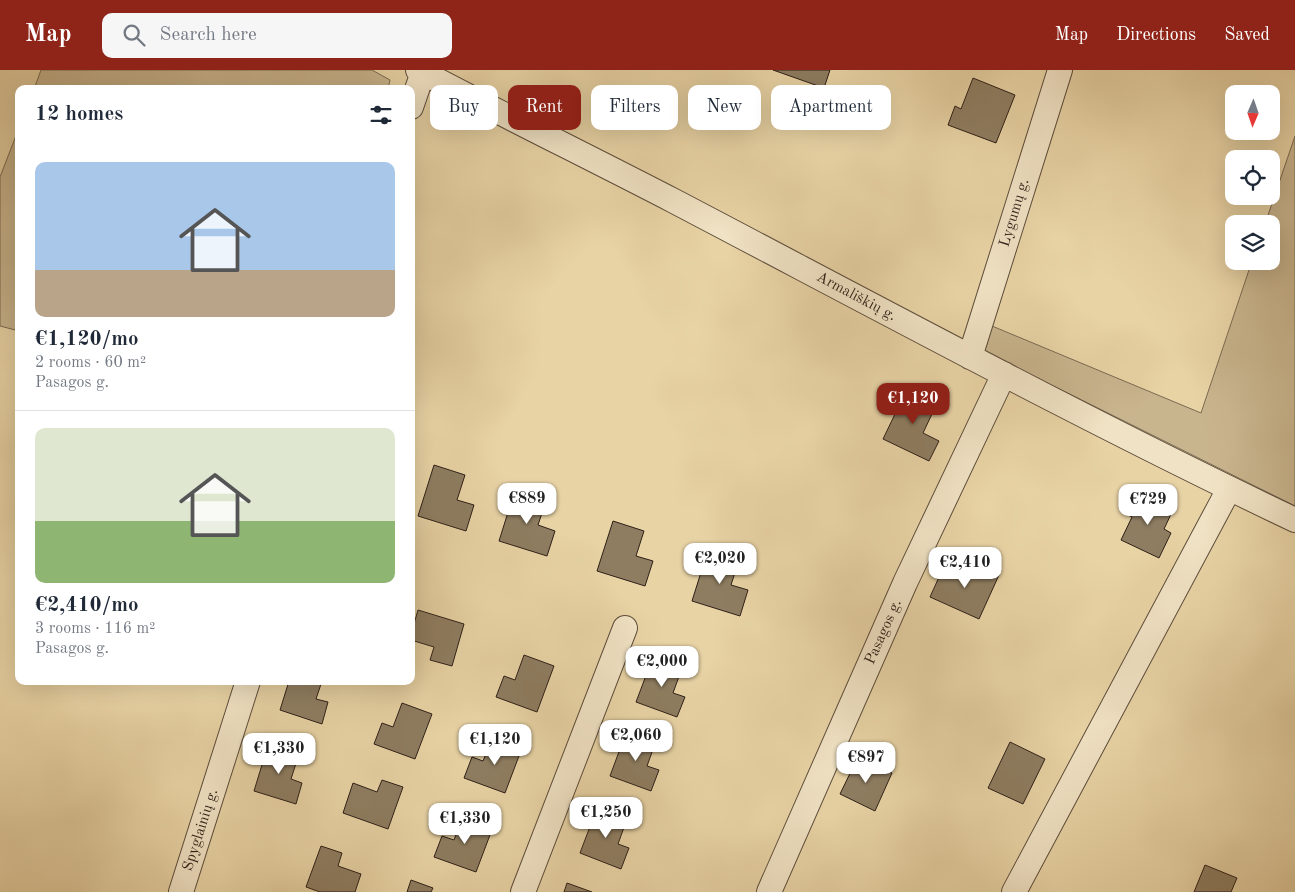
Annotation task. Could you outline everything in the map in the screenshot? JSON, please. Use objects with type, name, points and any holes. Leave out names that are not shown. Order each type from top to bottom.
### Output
[{"type":"street","name":"Lygumų g.","points":[[970,356],[1060,70]]},
{"type":"street","name":"Armališkių g.","points":[[420,71],[673,200],[1004,374],[1295,520]]},
{"type":"street","points":[[415,91],[420,71]]},
{"type":"street","name":"Pasagos g.","points":[[769,892],[905,583],[1004,374]]},
{"type":"street","points":[[1014,892],[1230,489]]},
{"type":"street","points":[[523,892],[625,628]]},
{"type":"street","name":"Spyglainių g.","points":[[181,892],[247,685]]},
{"type":"shaded area","points":[[41,70],[372,70],[390,80],[389,85],[35,85]]},
{"type":"shaded area","points":[[1295,136],[1295,506],[981,350],[992,326],[1201,413],[1249,270],[1280,270],[1280,215],[1268,215],[1271,205],[1280,205],[1280,180]]},
{"type":"shaded area","points":[[15,138],[15,330],[0,326],[0,177]]},
{"type":"building","points":[[773,70],[830,70],[825,85],[816,85]]},
{"type":"building","points":[[973,78],[1015,95],[996,143],[948,125],[955,106],[961,109]]},
{"type":"building","points":[[909,385],[935,398],[928,412],[932,414],[923,433],[939,441],[929,461],[883,439]]},
{"type":"building","points":[[434,465],[465,475],[457,500],[474,505],[466,531],[418,516]]},
{"type":"building","points":[[515,490],[546,501],[538,525],[555,531],[547,556],[499,541]]},
{"type":"building","points":[[1138,493],[1173,510],[1164,529],[1171,533],[1159,558],[1121,540],[1132,517],[1128,515]]},
{"type":"building","points":[[613,521],[644,531],[636,556],[653,561],[645,586],[597,571]]},
{"type":"building","points":[[708,550],[739,560],[731,585],[748,590],[740,616],[692,601]]},
{"type":"building","points":[[969,562],[999,575],[979,619],[930,597],[944,566],[963,574]]},
{"type":"building","points":[[418,610],[464,624],[452,666],[430,660],[434,647],[415,641],[415,620]]},
{"type":"building","points":[[524,655],[554,666],[537,712],[496,697],[504,676],[515,680]]},
{"type":"building","points":[[653,657],[682,668],[673,693],[685,697],[677,717],[636,702]]},
{"type":"building","points":[[288,685],[321,685],[316,699],[328,702],[322,724],[280,710]]},
{"type":"building","points":[[402,703],[432,714],[415,759],[374,744],[382,723],[393,727]]},
{"type":"building","points":[[627,730],[656,741],[647,766],[659,770],[651,791],[610,776]]},
{"type":"building","points":[[493,737],[522,748],[505,793],[464,778],[472,757],[483,761]]},
{"type":"building","points":[[1010,742],[1045,759],[1023,804],[988,788]]},
{"type":"building","points":[[268,745],[299,754],[291,779],[302,783],[296,804],[254,791]]},
{"type":"building","points":[[858,757],[892,773],[875,811],[840,794]]},
{"type":"building","points":[[382,780],[403,787],[388,829],[343,813],[353,783],[377,792]]},
{"type":"building","points":[[597,808],[627,819],[618,844],[629,848],[621,869],[580,853]]},
{"type":"building","points":[[463,816],[493,827],[476,872],[434,857],[442,836],[454,840]]},
{"type":"building","points":[[321,846],[342,853],[338,866],[361,874],[355,892],[320,892],[306,887]]},
{"type":"building","points":[[1205,865],[1237,878],[1231,892],[1194,892]]},
{"type":"building","points":[[411,880],[433,888],[431,892],[407,892]]},
{"type":"building","points":[[567,883],[592,892],[564,892]]}]
